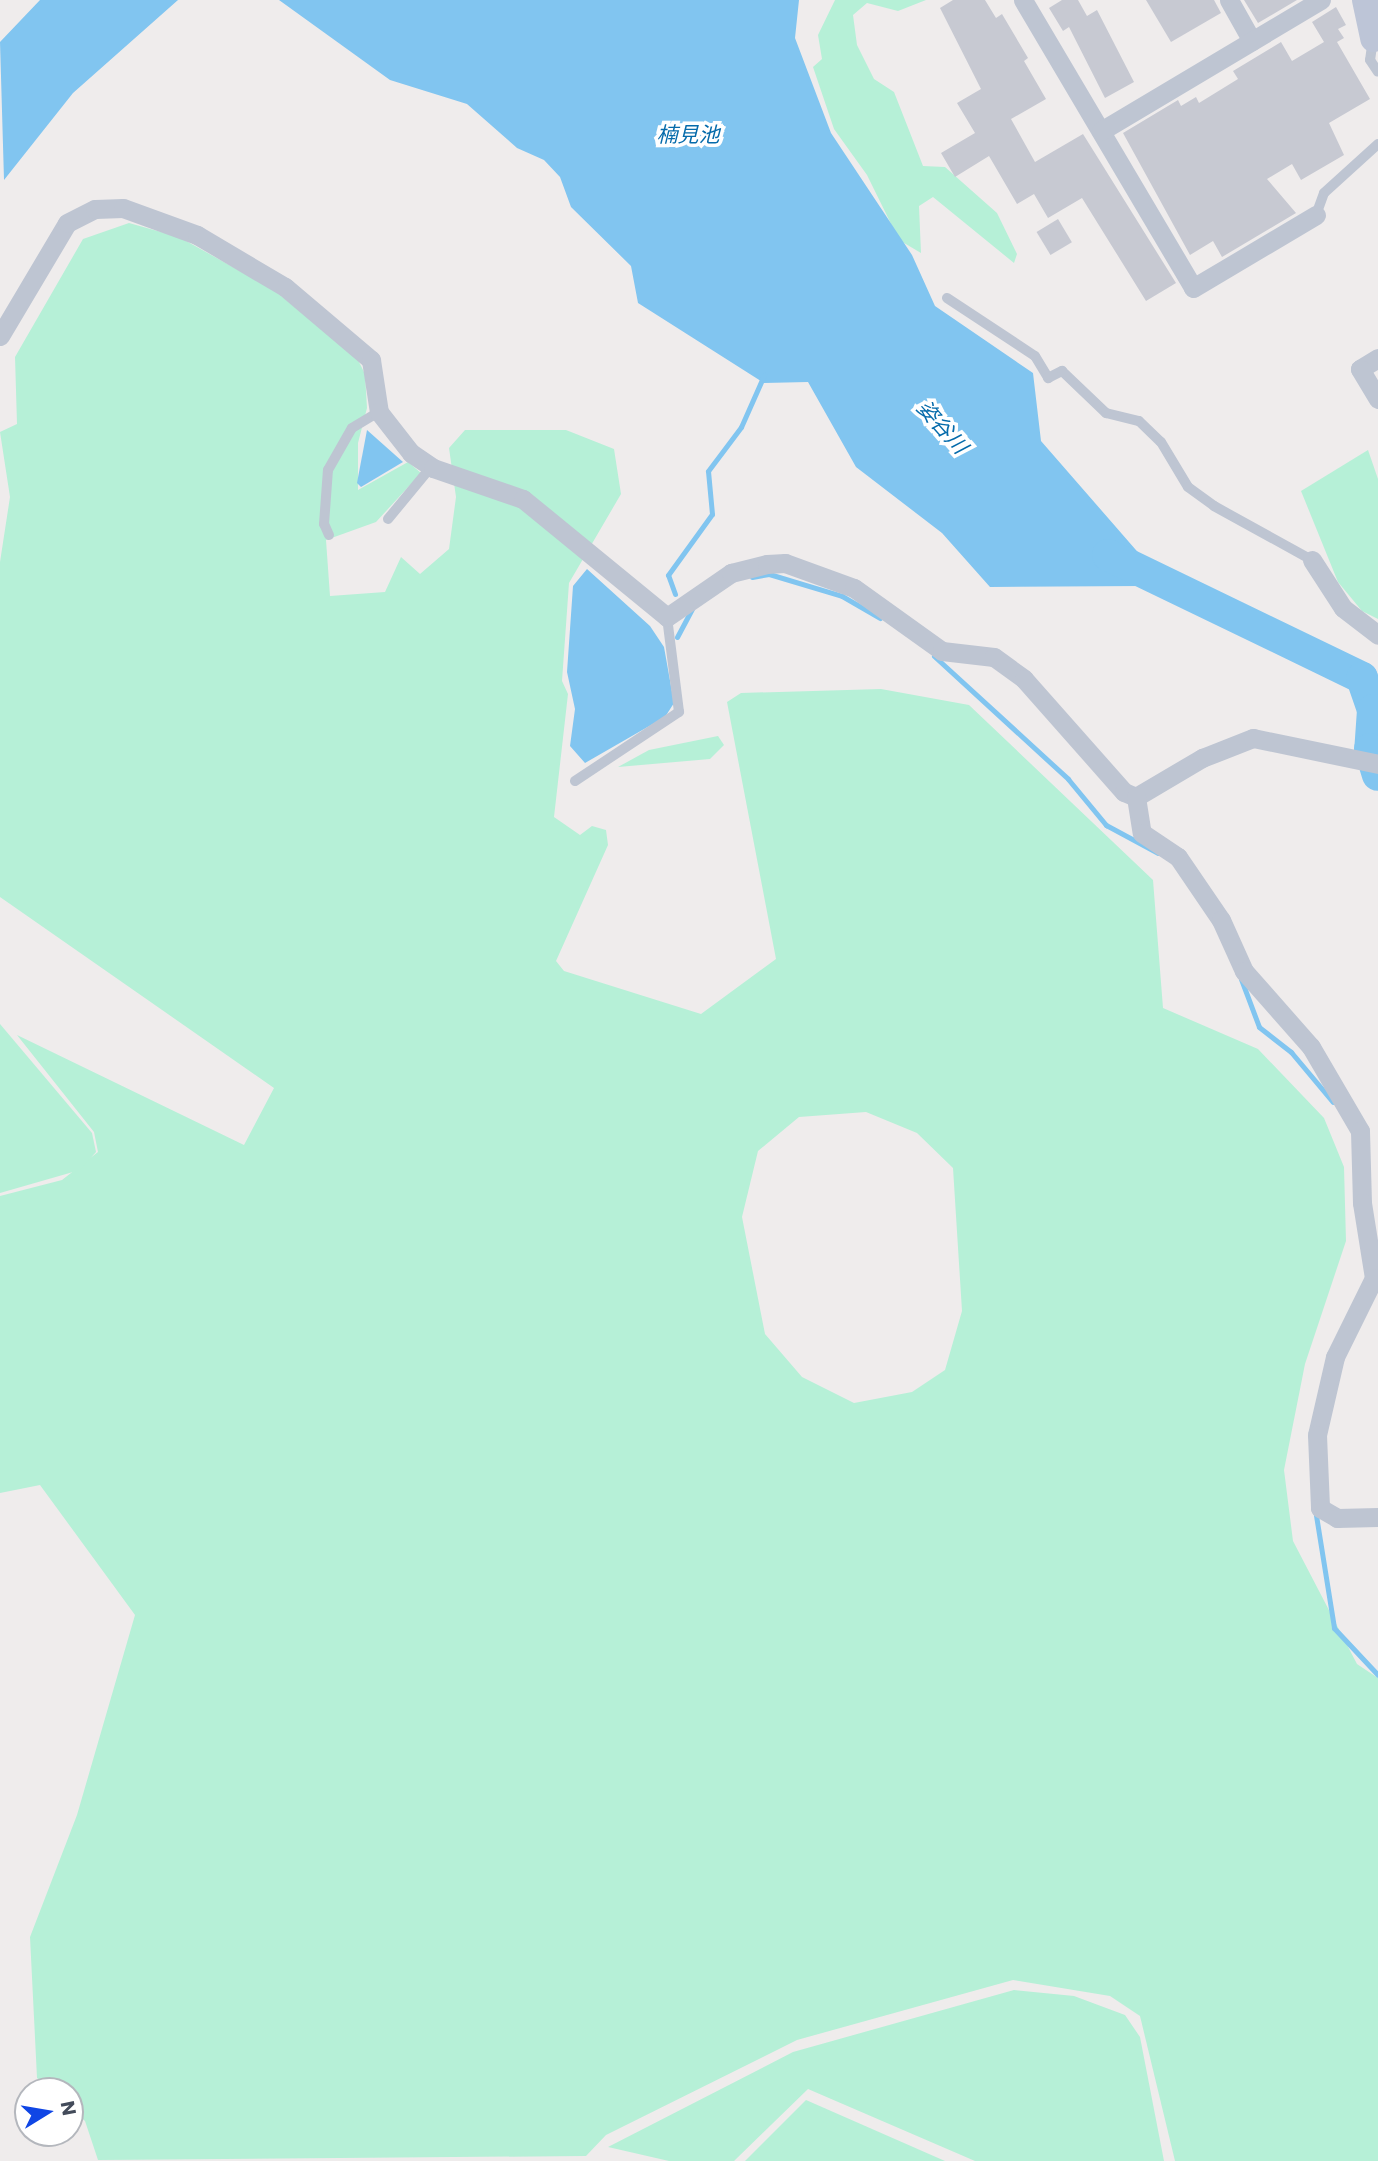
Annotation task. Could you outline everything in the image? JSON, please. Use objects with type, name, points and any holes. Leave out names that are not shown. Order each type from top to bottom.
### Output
[{"type":"street","points":[[1023,0],[1193,288],[1316,215]]},
{"type":"street","points":[[1229,0],[1252,41]]},
{"type":"street","points":[[1101,131],[1321,0]]},
{"type":"street","points":[[1366,0],[1374,32]]},
{"type":"street","points":[[0,336],[67,223],[95,208],[123,208],[197,235],[285,287],[371,360],[379,412],[401,443],[431,467],[532,505],[667,617],[731,573],[766,564],[785,563],[854,588],[942,651],[994,657],[1024,679],[1124,792],[1136,797]]},
{"type":"street","points":[[1378,358],[1360,369],[1378,399]]},
{"type":"street","points":[[1312,560],[1343,608],[1378,635]]},
{"type":"street","points":[[1136,797],[1212,752],[1253,738],[1370,763]]},
{"type":"street","points":[[1136,797],[1142,833],[1178,857],[1221,919],[1244,971],[1311,1047],[1360,1131],[1362,1203],[1374,1278],[1335,1357],[1317,1435],[1320,1508],[1337,1518],[1378,1517]]},
{"type":"lane","points":[[1374,32],[1370,60],[1378,72]]},
{"type":"lane","points":[[1316,215],[1325,193],[1378,144]]},
{"type":"lane","points":[[947,298],[1035,356],[1048,378],[1062,371],[1106,413],[1139,421],[1161,442],[1188,487],[1214,506],[1312,560]]},
{"type":"lane","points":[[329,536],[324,524],[328,470],[352,428],[379,412]]},
{"type":"lane","points":[[388,519],[431,467]]},
{"type":"lane","points":[[575,780],[679,712],[667,617]]},
{"type":"green space","points":[[835,0],[926,0],[898,11],[867,3],[853,15],[857,45],[874,79],[894,92],[923,166],[945,167],[997,213],[1017,254],[1014,263],[933,197],[919,206],[921,253],[899,240],[867,175],[834,129],[813,67],[822,59],[818,35]]},
{"type":"green space","points":[[129,223],[179,237],[274,290],[357,358],[365,374],[367,408],[358,443],[358,490],[408,462],[421,473],[376,522],[326,540],[330,596],[385,592],[401,557],[420,574],[449,549],[456,497],[449,448],[465,430],[566,430],[614,449],[621,494],[569,583],[562,681],[568,694],[554,817],[580,835],[592,826],[606,830],[608,845],[556,961],[564,971],[701,1014],[776,959],[727,702],[741,693],[881,689],[969,705],[1153,880],[1163,1008],[1258,1049],[1324,1118],[1344,1167],[1346,1241],[1305,1364],[1284,1470],[1293,1541],[1357,1664],[1378,1678],[1378,2161],[1175,2161],[1140,2016],[1110,1996],[1013,1980],[797,2040],[606,2135],[586,2156],[98,2160],[84,2120],[84,2077],[37,2077],[30,1937],[77,1815],[135,1615],[40,1485],[0,1493],[0,1196],[62,1180],[98,1152],[94,1132],[17,1035],[244,1145],[274,1088],[0,897],[0,562],[10,497],[0,432],[17,424],[15,357],[83,239]],"holes":[[[866,1112],[917,1133],[953,1168],[962,1311],[945,1370],[912,1392],[854,1403],[802,1377],[765,1334],[742,1217],[758,1151],[799,1117]]]},
{"type":"green space","points":[[1368,450],[1378,479],[1378,619],[1362,611],[1338,582],[1301,491]]},
{"type":"green space","points":[[718,736],[724,745],[710,759],[618,767],[649,750]]},
{"type":"green space","points":[[0,1024],[92,1133],[96,1152],[80,1170],[0,1193]]},
{"type":"green space","points":[[1014,1990],[1074,1996],[1125,2015],[1140,2037],[1164,2161],[975,2161],[808,2089],[734,2161],[669,2161],[608,2147],[793,2052]]},
{"type":"green space","points":[[806,2100],[945,2161],[745,2161]]},
{"type":"water","points":[[40,0],[178,0],[73,93],[4,180],[0,42]]},
{"type":"water","name":"楠見池","points":[[279,0],[799,0],[795,38],[831,133],[912,255],[935,306],[1033,373],[1041,441],[1149,565],[1141,586],[990,587],[942,533],[856,467],[808,382],[764,383],[638,303],[631,266],[571,207],[560,177],[544,160],[517,148],[467,104],[390,80]]},
{"type":"water","points":[[367,430],[403,462],[361,487],[357,483]]},
{"type":"water","points":[[587,569],[650,626],[664,647],[674,703],[665,717],[585,763],[570,746],[575,709],[567,672],[573,586]]},
{"type":"building","points":[[953,0],[985,0],[996,18],[1002,14],[1028,58],[1024,61],[1046,99],[1011,119],[1035,162],[1083,134],[1176,283],[1146,301],[1082,198],[1048,218],[1034,194],[1017,204],[989,156],[955,177],[941,153],[975,133],[957,103],[981,89],[940,8]]},
{"type":"building","points":[[1062,0],[1078,0],[1087,16],[1097,10],[1134,82],[1105,98],[1069,27],[1063,31],[1049,8]]},
{"type":"building","points":[[1146,0],[1214,0],[1221,13],[1171,42]]},
{"type":"building","points":[[1244,0],[1297,0],[1258,23]]},
{"type":"building","points":[[1336,7],[1346,25],[1338,29],[1344,38],[1337,42],[1370,99],[1329,123],[1344,155],[1301,180],[1292,164],[1267,179],[1296,213],[1222,257],[1213,241],[1190,255],[1123,133],[1178,100],[1181,106],[1196,97],[1199,103],[1238,79],[1233,71],[1281,42],[1292,61],[1324,42],[1312,22]]},
{"type":"building","points":[[1058,219],[1072,242],[1050,255],[1037,232]]},
{"type":"waterway","points":[[675,594],[668,575],[712,514],[708,471],[741,427],[764,375]]},
{"type":"waterway","name":"姿谷川","points":[[1108,555],[1362,678],[1373,710],[1370,749],[1378,775]]},
{"type":"waterway","points":[[752,577],[769,574],[842,596],[880,618]]},
{"type":"waterway","points":[[677,637],[692,609]]},
{"type":"waterway","points":[[934,656],[1068,779],[1106,825],[1158,853]]},
{"type":"waterway","points":[[1241,979],[1259,1027],[1291,1052],[1333,1102]]},
{"type":"waterway","points":[[1315,1509],[1334,1628],[1378,1675]]}]
